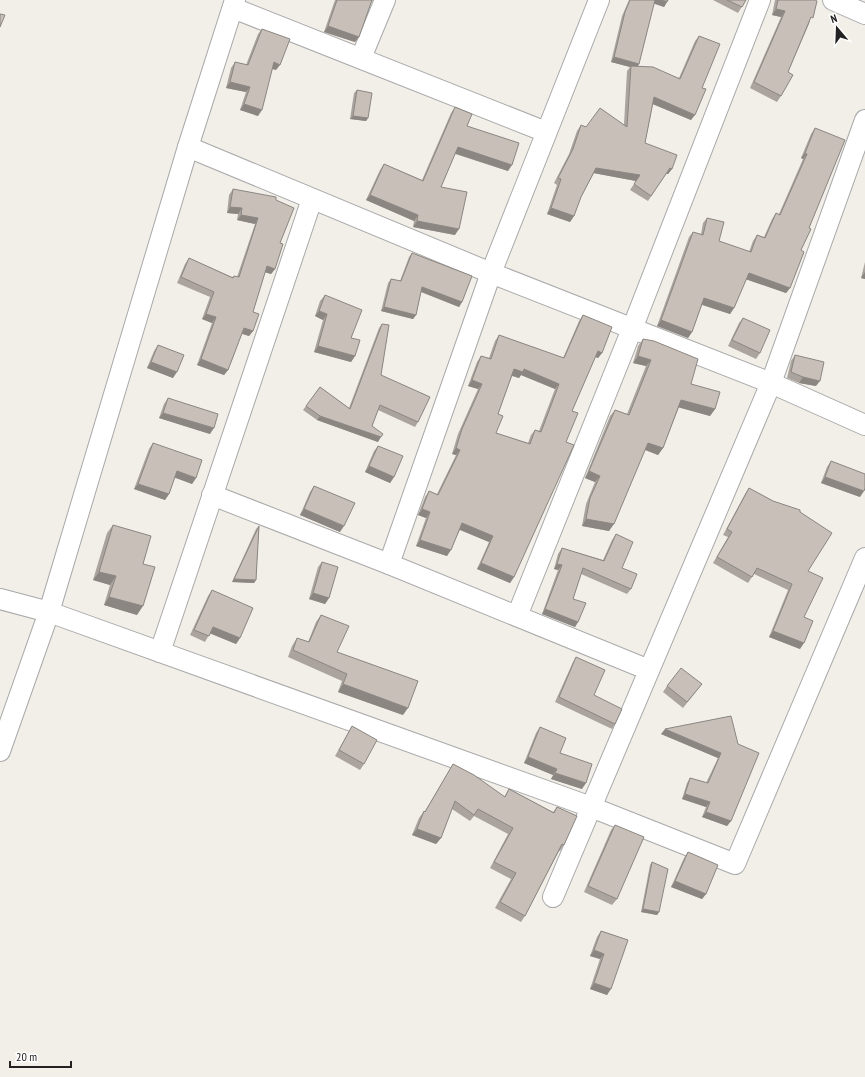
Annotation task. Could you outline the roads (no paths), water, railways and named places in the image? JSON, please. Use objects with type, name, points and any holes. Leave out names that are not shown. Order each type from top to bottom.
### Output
[{"type":"street","points":[[361,58],[385,0]]},
{"type":"street","points":[[389,564],[491,273],[599,0]]},
{"type":"street","points":[[518,616],[760,0]]},
{"type":"street","points":[[833,0],[865,14]]},
{"type":"street","points":[[0,751],[48,612],[188,147],[234,4],[361,58],[546,132]]},
{"type":"street","points":[[554,897],[771,383],[865,120]]},
{"type":"street","points":[[188,147],[491,273],[771,383],[865,424]]},
{"type":"street","points":[[160,652],[312,199]]},
{"type":"street","points":[[212,495],[389,564],[649,670]]},
{"type":"street","points":[[0,599],[48,612],[591,807],[735,864],[865,558]]}]
